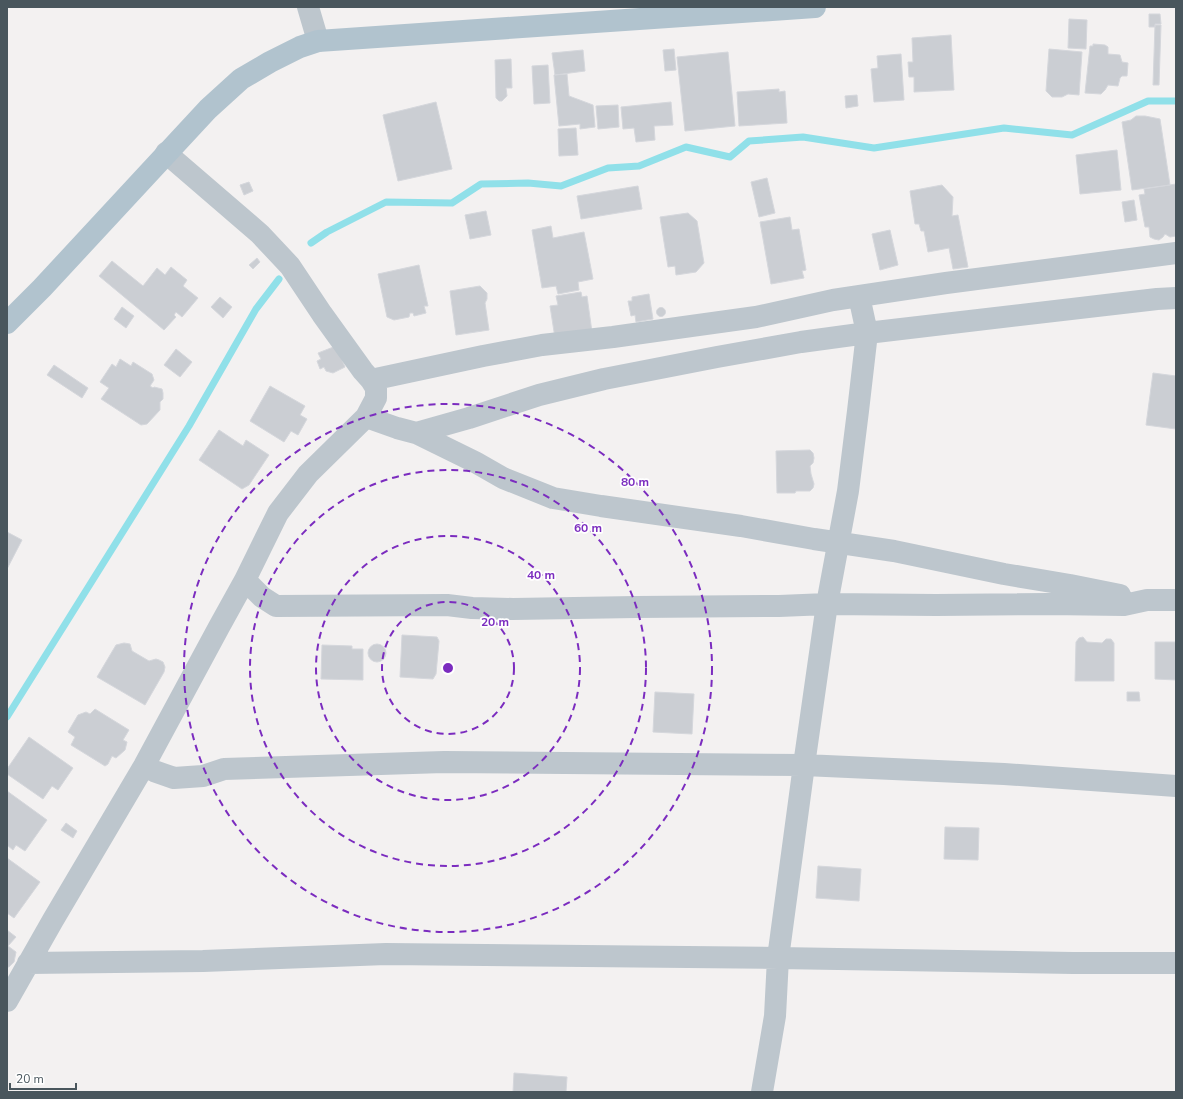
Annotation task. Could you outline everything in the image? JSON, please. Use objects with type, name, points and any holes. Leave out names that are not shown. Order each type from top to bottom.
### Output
[{"type":"main road","points":[[7,323],[42,288],[208,109],[241,79],[300,47],[318,41],[815,7]]},
{"type":"street","points":[[308,7],[318,41]]},
{"type":"street","points":[[7,1001],[144,766],[245,580],[278,513],[308,474],[366,416],[376,398],[376,388],[372,380],[322,314],[290,266],[260,234],[166,154]]},
{"type":"street","points":[[372,380],[542,345],[684,328],[859,296],[1176,253]]},
{"type":"street","points":[[762,1092],[775,1016],[778,958],[827,604],[848,491],[867,333],[859,296]]},
{"type":"street","points":[[416,433],[469,418],[539,395],[604,379],[724,355],[867,333],[1176,298]]},
{"type":"street","points":[[366,416],[397,428],[416,433],[475,462],[502,478],[553,498],[741,526],[894,551],[1004,574],[1070,585],[1176,606]]},
{"type":"street","points":[[245,580],[262,597],[276,606],[447,605],[472,608],[513,609],[779,606],[827,604],[1124,605],[1147,600],[1176,600]]},
{"type":"street","points":[[144,766],[174,778],[203,776],[224,769],[444,762],[804,765],[1004,774],[1176,786]]},
{"type":"street","points":[[28,964],[203,961],[386,954],[778,958],[1057,963],[1176,963]]},
{"type":"building","points":[[1149,14],[1160,14],[1161,24],[1155,24],[1155,27],[1149,27]]},
{"type":"building","points":[[1069,19],[1087,20],[1086,49],[1068,48]]},
{"type":"building","points":[[1155,25],[1161,25],[1159,85],[1153,85]]},
{"type":"building","points":[[951,35],[954,90],[914,92],[914,77],[909,77],[908,62],[913,62],[912,38]]},
{"type":"building","points":[[1093,44],[1105,45],[1108,47],[1108,54],[1120,55],[1122,62],[1128,63],[1127,76],[1122,76],[1120,78],[1118,86],[1108,85],[1101,94],[1085,93],[1090,46],[1093,46]]},
{"type":"building","points":[[674,49],[676,70],[665,71],[663,50]]},
{"type":"building","points":[[1049,49],[1082,52],[1079,95],[1068,94],[1062,97],[1052,97],[1046,91]]},
{"type":"building","points":[[583,50],[585,71],[555,75],[552,53]]},
{"type":"building","points":[[728,52],[735,126],[685,131],[677,57]]},
{"type":"building","points":[[901,54],[904,100],[874,102],[871,69],[878,68],[877,56]]},
{"type":"building","points":[[511,59],[512,88],[506,88],[507,96],[502,101],[499,101],[496,98],[495,60]]},
{"type":"building","points":[[548,65],[550,103],[534,104],[532,66]]},
{"type":"building","points":[[567,74],[569,96],[593,105],[595,127],[580,129],[580,124],[559,126],[554,75]]},
{"type":"building","points":[[779,89],[779,92],[785,91],[787,123],[739,126],[737,92]]},
{"type":"building","points":[[857,95],[858,106],[846,108],[845,96]]},
{"type":"building","points":[[436,102],[452,169],[398,181],[383,115]]},
{"type":"building","points":[[671,102],[673,125],[654,126],[655,140],[636,142],[634,128],[623,129],[621,107]]},
{"type":"building","points":[[618,105],[619,127],[598,129],[596,106]]},
{"type":"building","points":[[1136,116],[1160,119],[1170,185],[1132,190],[1122,122],[1131,120]]},
{"type":"building","points":[[576,128],[578,155],[559,156],[558,129]]},
{"type":"building","points":[[1117,150],[1121,190],[1080,194],[1076,155]]},
{"type":"building","points":[[767,178],[775,213],[759,217],[751,182]]},
{"type":"building","points":[[249,182],[253,191],[244,195],[240,185]]},
{"type":"building","points":[[1176,184],[1176,236],[1170,237],[1165,234],[1159,240],[1154,239],[1150,237],[1149,227],[1145,227],[1139,195],[1145,194],[1144,189]]},
{"type":"building","points":[[942,185],[953,197],[952,216],[958,215],[968,267],[953,269],[949,248],[928,252],[924,231],[921,231],[919,224],[915,224],[910,191]]},
{"type":"building","points":[[638,186],[642,209],[581,219],[577,196]]},
{"type":"building","points":[[1134,200],[1137,220],[1125,222],[1122,202]]},
{"type":"building","points":[[486,211],[491,235],[470,239],[465,215]]},
{"type":"building","points":[[688,213],[697,221],[704,263],[696,272],[676,275],[675,266],[668,267],[660,217]]},
{"type":"building","points":[[790,217],[792,230],[799,229],[806,270],[802,271],[804,278],[771,284],[760,222]]},
{"type":"building","points":[[551,226],[553,238],[584,232],[593,279],[578,282],[579,290],[558,294],[556,286],[542,288],[532,230]]},
{"type":"building","points":[[890,230],[898,265],[880,270],[872,234]]},
{"type":"building","points":[[257,258],[260,262],[253,269],[249,265]]},
{"type":"building","points":[[112,261],[143,286],[157,268],[165,275],[171,267],[187,280],[183,286],[198,298],[182,317],[176,312],[174,315],[176,317],[164,330],[99,276]]},
{"type":"building","points":[[419,265],[428,306],[424,306],[426,313],[414,316],[413,313],[410,313],[409,317],[394,320],[387,317],[378,274]]},
{"type":"building","points":[[480,286],[487,293],[485,303],[489,330],[456,335],[450,291]]},
{"type":"building","points":[[581,292],[582,297],[587,296],[592,332],[555,338],[550,306],[558,305],[556,296]]},
{"type":"building","points":[[649,294],[653,319],[636,322],[635,315],[631,316],[628,301],[632,301],[632,297]]},
{"type":"building","points":[[220,297],[232,307],[223,318],[211,307]]},
{"type":"building","points":[[122,307],[134,316],[126,328],[114,319]]},
{"type":"building","points":[[659,308],[663,308],[665,312],[663,316],[659,316],[657,314],[657,310]]},
{"type":"building","points":[[336,346],[345,367],[333,373],[326,371],[324,367],[320,369],[317,361],[321,359],[318,353]]},
{"type":"building","points":[[176,349],[192,362],[180,377],[164,365]]},
{"type":"building","points":[[120,359],[131,366],[133,362],[152,374],[154,380],[150,386],[153,388],[162,389],[163,399],[160,402],[160,410],[147,424],[141,425],[101,399],[109,388],[100,382],[112,364],[116,367]]},
{"type":"building","points":[[54,365],[88,388],[82,398],[47,375]]},
{"type":"building","points":[[1153,373],[1176,376],[1176,429],[1146,425]]},
{"type":"building","points":[[270,386],[305,406],[300,415],[307,419],[298,435],[291,431],[284,442],[250,421]]},
{"type":"building","points":[[219,430],[243,446],[246,440],[269,455],[249,485],[242,489],[199,460]]},
{"type":"building","points":[[810,450],[813,453],[814,458],[813,463],[810,466],[814,484],[813,488],[810,491],[777,493],[776,451]]},
{"type":"building","points":[[7,532],[22,540],[7,569]]},
{"type":"building","points":[[402,635],[437,637],[439,641],[436,674],[433,679],[400,677]]},
{"type":"building","points":[[1083,637],[1087,642],[1102,643],[1106,639],[1111,639],[1114,643],[1114,681],[1075,681],[1076,642],[1079,638]]},
{"type":"building","points":[[1155,642],[1176,642],[1176,680],[1155,679]]},
{"type":"building","points":[[124,643],[130,644],[132,651],[149,661],[156,659],[163,662],[165,667],[164,672],[145,705],[97,677],[116,645]]},
{"type":"building","points":[[377,644],[381,645],[385,649],[385,657],[381,661],[377,662],[373,661],[369,657],[368,653],[369,649],[373,645]]},
{"type":"building","points":[[322,645],[352,646],[352,649],[363,649],[363,680],[321,679]]},
{"type":"building","points":[[655,692],[694,694],[692,734],[653,732]]},
{"type":"building","points":[[1127,692],[1139,692],[1140,701],[1127,701]]},
{"type":"building","points":[[95,709],[129,730],[123,740],[127,742],[125,750],[116,758],[112,756],[108,764],[105,766],[71,745],[75,737],[68,732],[78,715],[86,712],[90,714]]},
{"type":"building","points":[[29,737],[73,768],[58,790],[52,786],[43,799],[7,774],[7,769]]},
{"type":"building","points":[[7,791],[47,820],[25,851],[16,845],[13,850],[7,845]]},
{"type":"building","points":[[66,823],[77,831],[73,838],[61,830]]},
{"type":"building","points":[[945,827],[979,828],[978,860],[944,859]]},
{"type":"building","points":[[7,858],[40,882],[14,918],[7,913]]},
{"type":"building","points":[[818,866],[861,869],[859,901],[816,898]]},
{"type":"building","points":[[7,930],[16,937],[8,946],[16,952],[14,962],[9,967],[7,967]]},
{"type":"building","points":[[514,1073],[567,1077],[566,1092],[513,1092]]},
{"type":"waterway","points":[[311,243],[327,232],[386,202],[452,203],[481,184],[528,183],[561,186],[608,168],[639,166],[686,147],[730,157],[749,141],[803,137],[874,148],[1004,128],[1072,135],[1148,101],[1176,101]]},
{"type":"waterway","points":[[7,717],[189,426],[256,309],[279,279]]}]
